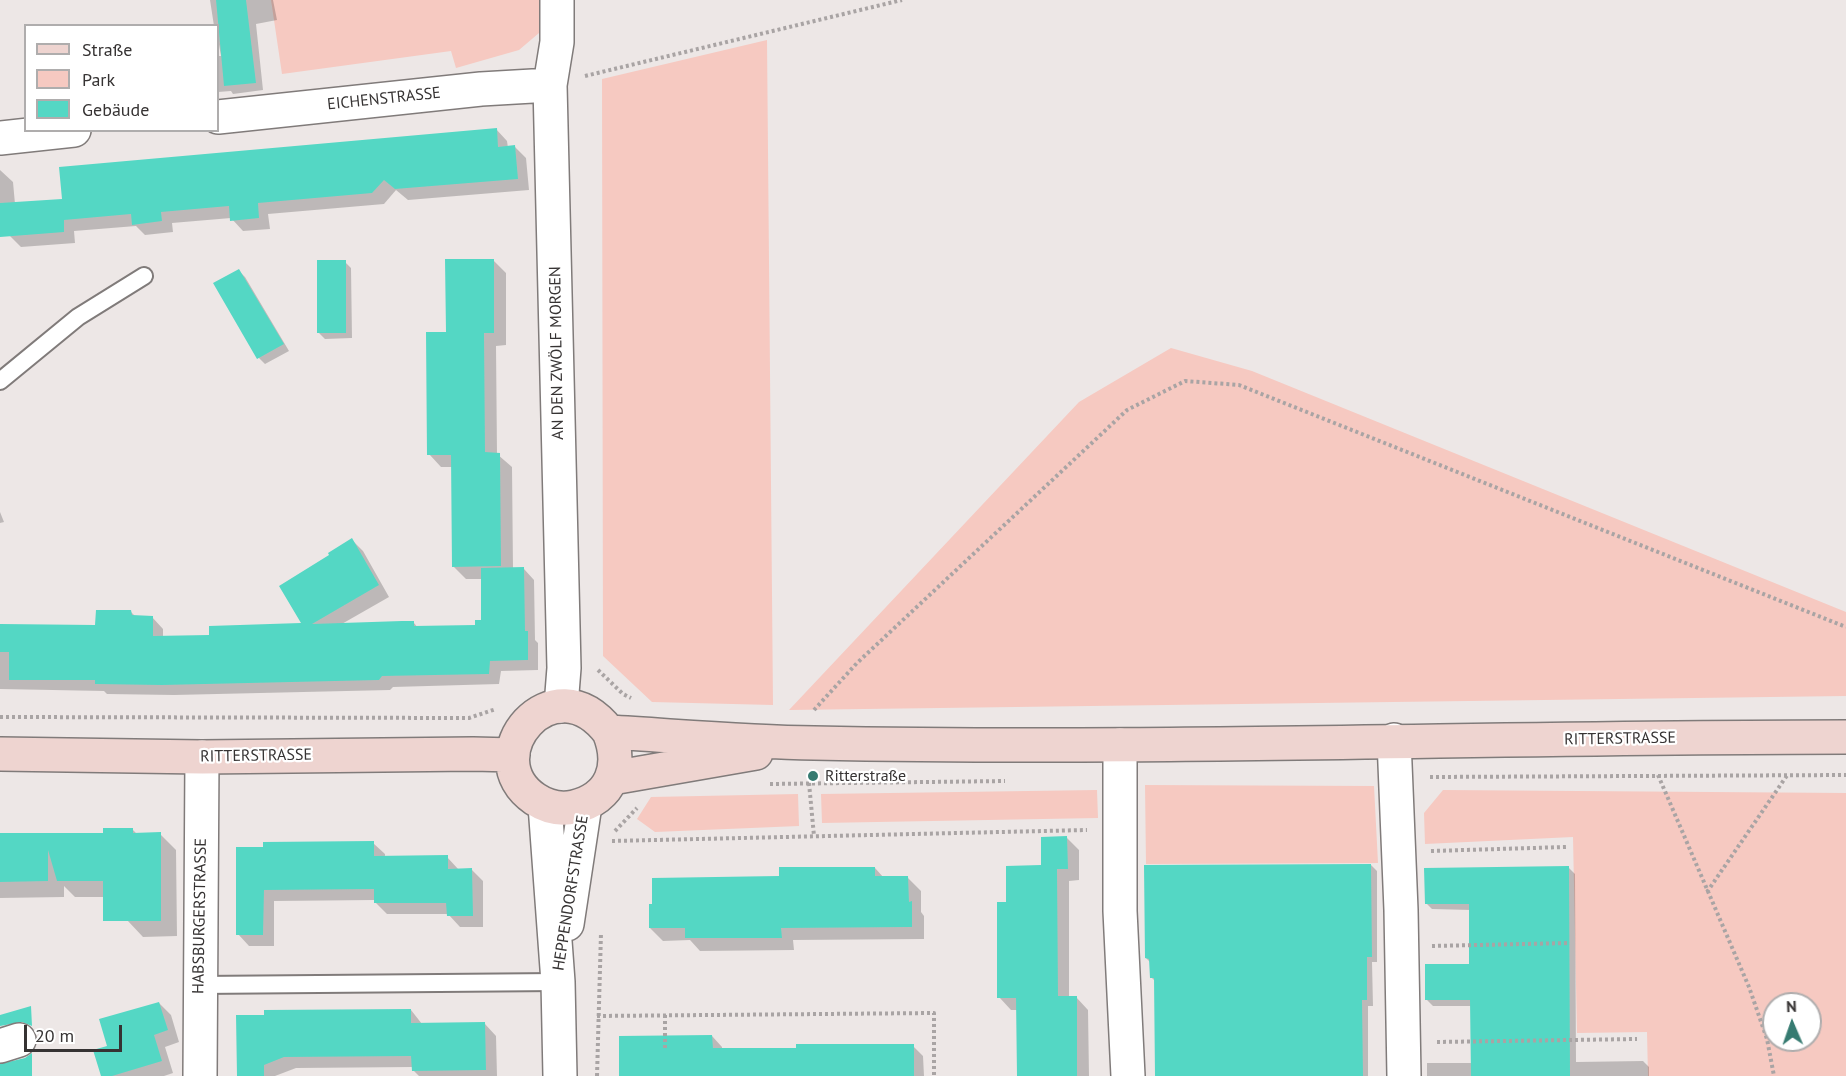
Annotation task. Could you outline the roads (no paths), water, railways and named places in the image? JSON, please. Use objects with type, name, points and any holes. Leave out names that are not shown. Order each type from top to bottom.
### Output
[{"type":"main road","points":[[561,706],[575,707],[601,720],[609,732],[615,745],[616,759],[612,778],[601,794],[585,805],[566,809],[545,805],[527,794],[516,776],[513,755],[517,736],[527,721],[543,711],[561,706]]},
{"type":"main road","name":"RITTERSTRASSE","points":[[609,732],[811,743],[1120,745],[1394,740],[1846,737]]},
{"type":"main road","name":"RITTERSTRASSE","points":[[612,778],[811,743]]},
{"type":"main road","name":"RITTERSTRASSE","points":[[0,754],[202,757],[473,753],[513,755]]},
{"type":"street","name":"AN DEN ZWÖLF MORGEN","points":[[557,0],[557,42],[550,85],[564,668],[561,706]]},
{"type":"street","name":"EICHENSTRASSE","points":[[219,117],[481,89],[550,85]]},
{"type":"street","points":[[0,138],[56,132]]},
{"type":"street","points":[[1394,740],[1401,899],[1404,1076]]},
{"type":"street","points":[[1120,745],[1120,911],[1128,1076]]},
{"type":"street","name":"HABSBURGERSTRASSE","points":[[200,1076],[202,757]]},
{"type":"street","name":"HEPPENDORFSTRASSE","points":[[545,805],[558,982],[560,1076]]},
{"type":"street","name":"HEPPENDORFSTRASSE","points":[[558,982],[585,805]]},
{"type":"lane","points":[[0,381],[78,318],[144,276]]},
{"type":"lane","points":[[199,985],[558,982]]},
{"type":"place","name":"Ritterstraße","points":[[813,776]]}]
